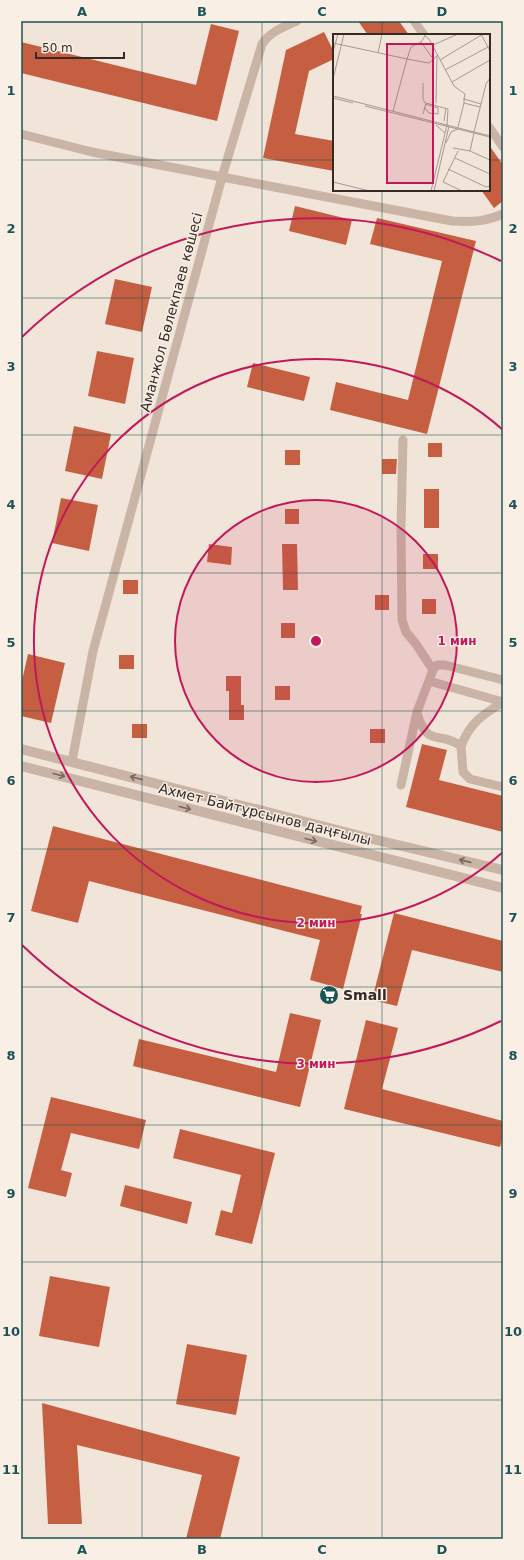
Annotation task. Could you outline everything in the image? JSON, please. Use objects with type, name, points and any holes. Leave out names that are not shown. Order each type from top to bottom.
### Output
[{"type":"street","name":"Аманжол Бөлекпаев көшесі","points":[[72,761],[93,652],[222,177],[262,44],[273,32],[297,21]]},
{"type":"street","points":[[414,21],[423,34]]},
{"type":"street","points":[[490,128],[503,147]]},
{"type":"street","points":[[21,134],[92,152],[452,221],[476,222],[503,214]]},
{"type":"street","points":[[403,440],[401,527],[402,620],[406,632],[416,644],[433,670]]},
{"type":"street","points":[[401,785],[417,712],[433,670],[437,665],[445,665],[503,680]]},
{"type":"street","points":[[429,681],[503,702]]},
{"type":"street","points":[[503,702],[475,722],[466,734],[461,746],[463,772],[470,779],[503,787]]},
{"type":"street","points":[[417,712],[422,728],[430,736],[454,741],[461,746]]},
{"type":"street","name":"Ахмет Байтұрсынов даңғылы","points":[[21,749],[364,838],[503,870]]},
{"type":"street","name":"Ахмет Байтұрсынов даңғылы","points":[[21,766],[503,888]]},
{"type":"building","points":[[358,21],[399,21],[408,34],[367,34]]},
{"type":"building","points":[[211,24],[239,31],[217,121],[21,73],[21,42],[196,85]]},
{"type":"building","points":[[324,32],[333,50],[333,59],[309,71],[295,134],[333,141],[333,171],[263,158],[286,50]]},
{"type":"building","points":[[490,146],[503,165],[503,201],[494,208],[482,191],[490,191]]},
{"type":"building","points":[[295,206],[352,220],[346,245],[289,231]]},
{"type":"building","points":[[377,218],[476,241],[427,434],[330,410],[336,382],[408,400],[442,261],[370,244]]},
{"type":"building","points":[[115,279],[152,287],[142,332],[105,324]]},
{"type":"building","points":[[97,351],[134,358],[125,404],[88,396]]},
{"type":"building","points":[[253,363],[310,377],[304,401],[247,387]]},
{"type":"building","points":[[74,426],[111,434],[102,479],[65,471]]},
{"type":"building","points":[[428,443],[442,443],[442,457],[428,457]]},
{"type":"building","points":[[285,450],[300,450],[300,465],[285,465]]},
{"type":"building","points":[[382,459],[397,459],[396,474],[382,474]]},
{"type":"building","points":[[424,489],[439,489],[439,528],[424,528]]},
{"type":"building","points":[[61,498],[98,505],[89,551],[52,543]]},
{"type":"building","points":[[285,509],[299,509],[299,524],[285,524]]},
{"type":"building","points":[[209,544],[232,547],[231,565],[207,562]]},
{"type":"building","points":[[282,544],[297,544],[298,590],[283,590]]},
{"type":"building","points":[[423,554],[438,554],[438,569],[423,569]]},
{"type":"building","points":[[123,580],[138,580],[138,594],[123,594]]},
{"type":"building","points":[[375,595],[389,595],[389,610],[375,610]]},
{"type":"building","points":[[422,599],[436,599],[436,614],[422,614]]},
{"type":"building","points":[[281,623],[295,623],[295,638],[281,638]]},
{"type":"building","points":[[28,654],[65,663],[51,723],[21,716],[21,685]]},
{"type":"building","points":[[119,655],[134,655],[134,669],[119,669]]},
{"type":"building","points":[[226,676],[241,676],[241,705],[244,705],[244,720],[229,720],[229,691],[226,691]]},
{"type":"building","points":[[275,686],[290,686],[290,700],[275,700]]},
{"type":"building","points":[[132,724],[147,724],[147,738],[132,738]]},
{"type":"building","points":[[370,729],[385,729],[385,743],[370,743]]},
{"type":"building","points":[[422,744],[447,750],[439,780],[503,796],[503,832],[406,807]]},
{"type":"building","points":[[53,826],[362,906],[360,914],[362,914],[343,989],[310,980],[320,940],[89,881],[78,923],[31,911]]},
{"type":"building","points":[[394,913],[503,941],[503,972],[412,950],[397,1006],[372,1000]]},
{"type":"building","points":[[290,1013],[321,1020],[300,1107],[133,1066],[139,1039],[276,1072]]},
{"type":"building","points":[[366,1020],[398,1028],[382,1089],[503,1121],[503,1136],[500,1147],[344,1109]]},
{"type":"building","points":[[51,1097],[146,1120],[139,1149],[71,1133],[61,1170],[72,1173],[66,1197],[28,1188]]},
{"type":"building","points":[[180,1129],[275,1153],[252,1244],[215,1235],[221,1210],[232,1213],[241,1175],[173,1158]]},
{"type":"building","points":[[125,1185],[192,1202],[187,1224],[120,1206]]},
{"type":"building","points":[[50,1276],[110,1287],[99,1347],[39,1336]]},
{"type":"building","points":[[187,1344],[247,1355],[236,1415],[176,1404]]},
{"type":"building","points":[[42,1403],[240,1457],[220,1539],[186,1539],[202,1475],[77,1445],[82,1524],[48,1524]]},
{"type":"place","name":"Small","points":[[329,995]]}]
